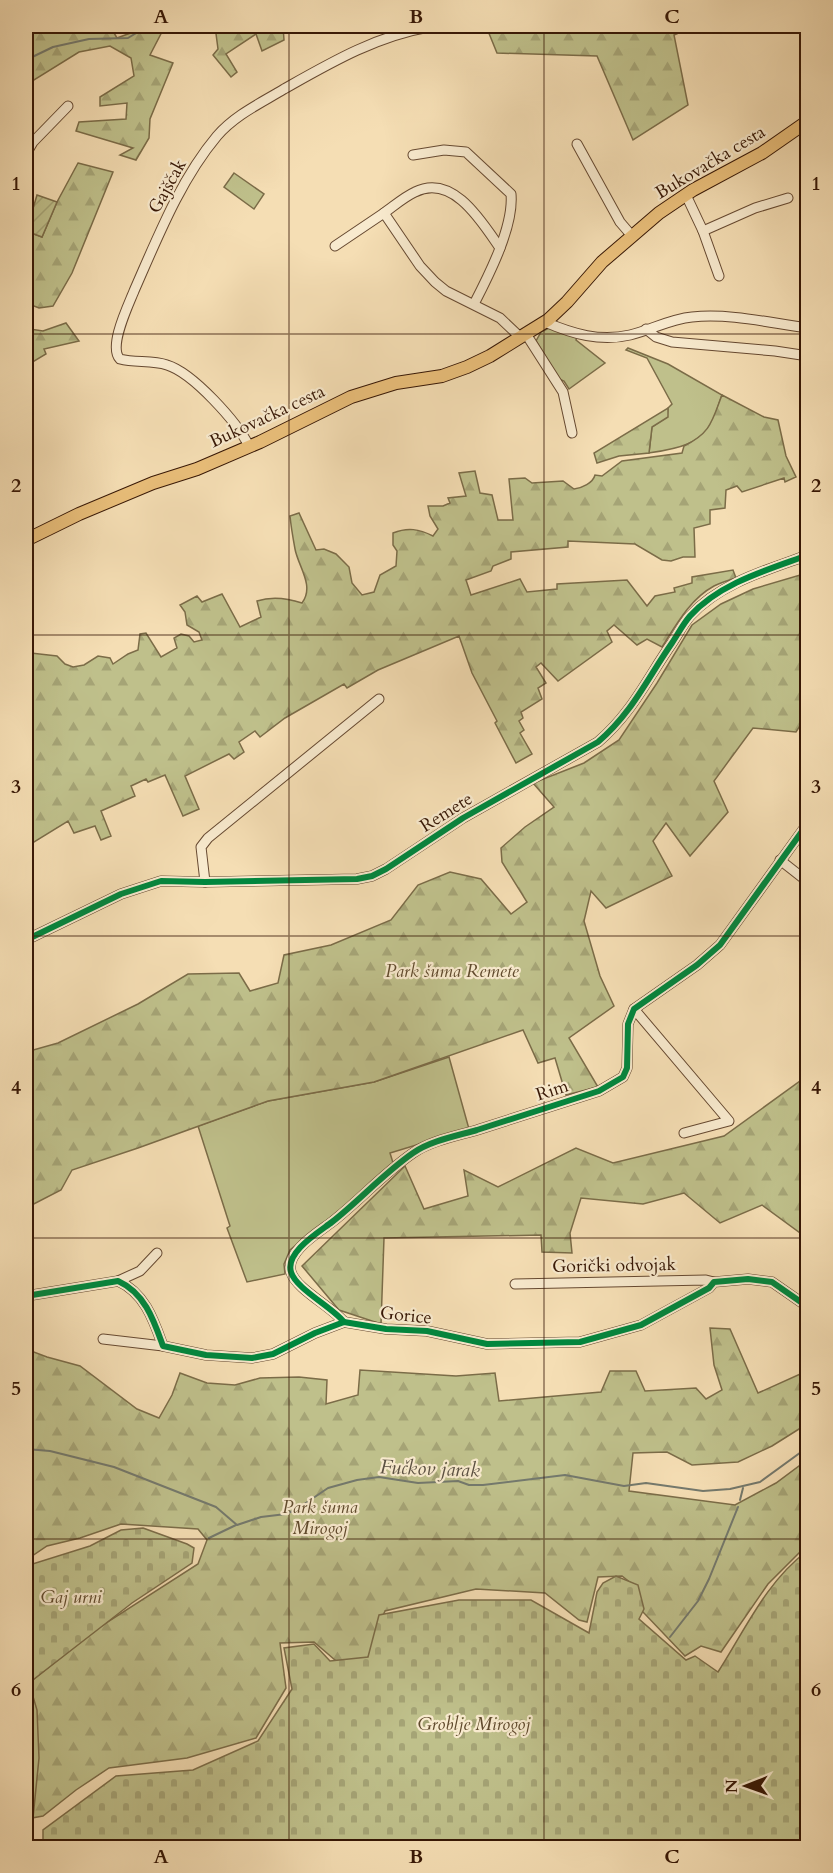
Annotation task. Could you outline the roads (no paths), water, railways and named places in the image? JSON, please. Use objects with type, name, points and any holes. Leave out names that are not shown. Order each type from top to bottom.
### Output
[{"type":"main road","name":"Bukovačka cesta","points":[[26,540],[153,483],[197,469],[351,397],[396,383],[442,376],[467,368],[545,322],[567,302],[602,262],[659,213],[686,195],[762,153],[807,120]]},
{"type":"street","name":"Gajščak","points":[[249,446],[232,418],[178,370],[161,364],[120,359],[116,353],[115,343],[129,302],[175,204],[218,135],[252,107],[332,62],[381,40],[429,27],[465,26]]},
{"type":"street","points":[[26,154],[33,142],[68,106]]},
{"type":"street","points":[[578,144],[615,213],[632,236]]},
{"type":"street","points":[[413,154],[444,150],[466,152],[511,194],[512,204],[500,248],[474,304]]},
{"type":"street","points":[[335,246],[417,191],[436,188],[445,189],[457,196],[485,227],[500,248]]},
{"type":"street","points":[[686,195],[703,231],[719,276]]},
{"type":"street","points":[[703,231],[755,208],[788,198]]},
{"type":"street","points":[[384,213],[420,266],[435,282],[446,291],[500,318],[523,336],[563,392],[572,433]]},
{"type":"street","points":[[545,322],[564,331],[595,338],[632,334],[646,328],[691,317],[716,316],[807,328]]},
{"type":"street","points":[[646,328],[656,337],[672,342],[807,356]]},
{"type":"street","name":"Remete","points":[[26,940],[121,894],[160,881],[357,879],[372,876],[463,818],[598,742],[616,726],[635,701],[689,617],[722,590],[807,555]]},
{"type":"street","points":[[205,882],[201,847],[208,838],[379,699]]},
{"type":"street","points":[[684,1133],[729,1121],[634,1009],[697,965],[720,945],[807,824]]},
{"type":"street","points":[[780,860],[807,882]]},
{"type":"street","name":"Rim","points":[[344,1322],[294,1277],[291,1271],[291,1261],[302,1245],[414,1152],[614,1084],[623,1077],[627,1068],[628,1024],[634,1009]]},
{"type":"street","points":[[26,1296],[118,1281],[140,1271],[157,1253]]},
{"type":"street","name":"Gorice","points":[[344,1322],[386,1329],[427,1331],[488,1344],[580,1342],[641,1325],[710,1288],[714,1282],[748,1279],[772,1282],[807,1307]]},
{"type":"street","name":"Gorički odvojak","points":[[515,1284],[706,1280],[714,1282]]},
{"type":"street","points":[[118,1281],[131,1289],[146,1305],[163,1346]]},
{"type":"street","points":[[103,1339],[163,1346],[206,1355],[252,1358],[273,1354],[315,1333],[344,1322]]},
{"type":"waterway","points":[[26,60],[53,47],[89,39],[128,38],[148,26]]},
{"type":"waterway","name":"Fučkov jarak","points":[[26,1449],[50,1451],[114,1467],[216,1507],[237,1525],[261,1517],[286,1514],[328,1488],[379,1477],[418,1483],[458,1481],[469,1485],[483,1485],[565,1475],[624,1486],[646,1483],[703,1491],[730,1489],[760,1482],[808,1447]]},
{"type":"waterway","points":[[740,1500],[743,1488]]},
{"type":"waterway","points":[[670,1637],[698,1601],[738,1507]]},
{"type":"waterway","points":[[209,1538],[236,1525]]},
{"type":"park label","name":"Park šuma Remete","points":[[452,971]]},
{"type":"park label","name":"Park šuma Mirogoj","points":[[320,1517]]},
{"type":"park label","name":"Gaj urni","points":[[71,1597]]},
{"type":"park label","name":"Groblje Mirogoj","points":[[474,1724]]}]
